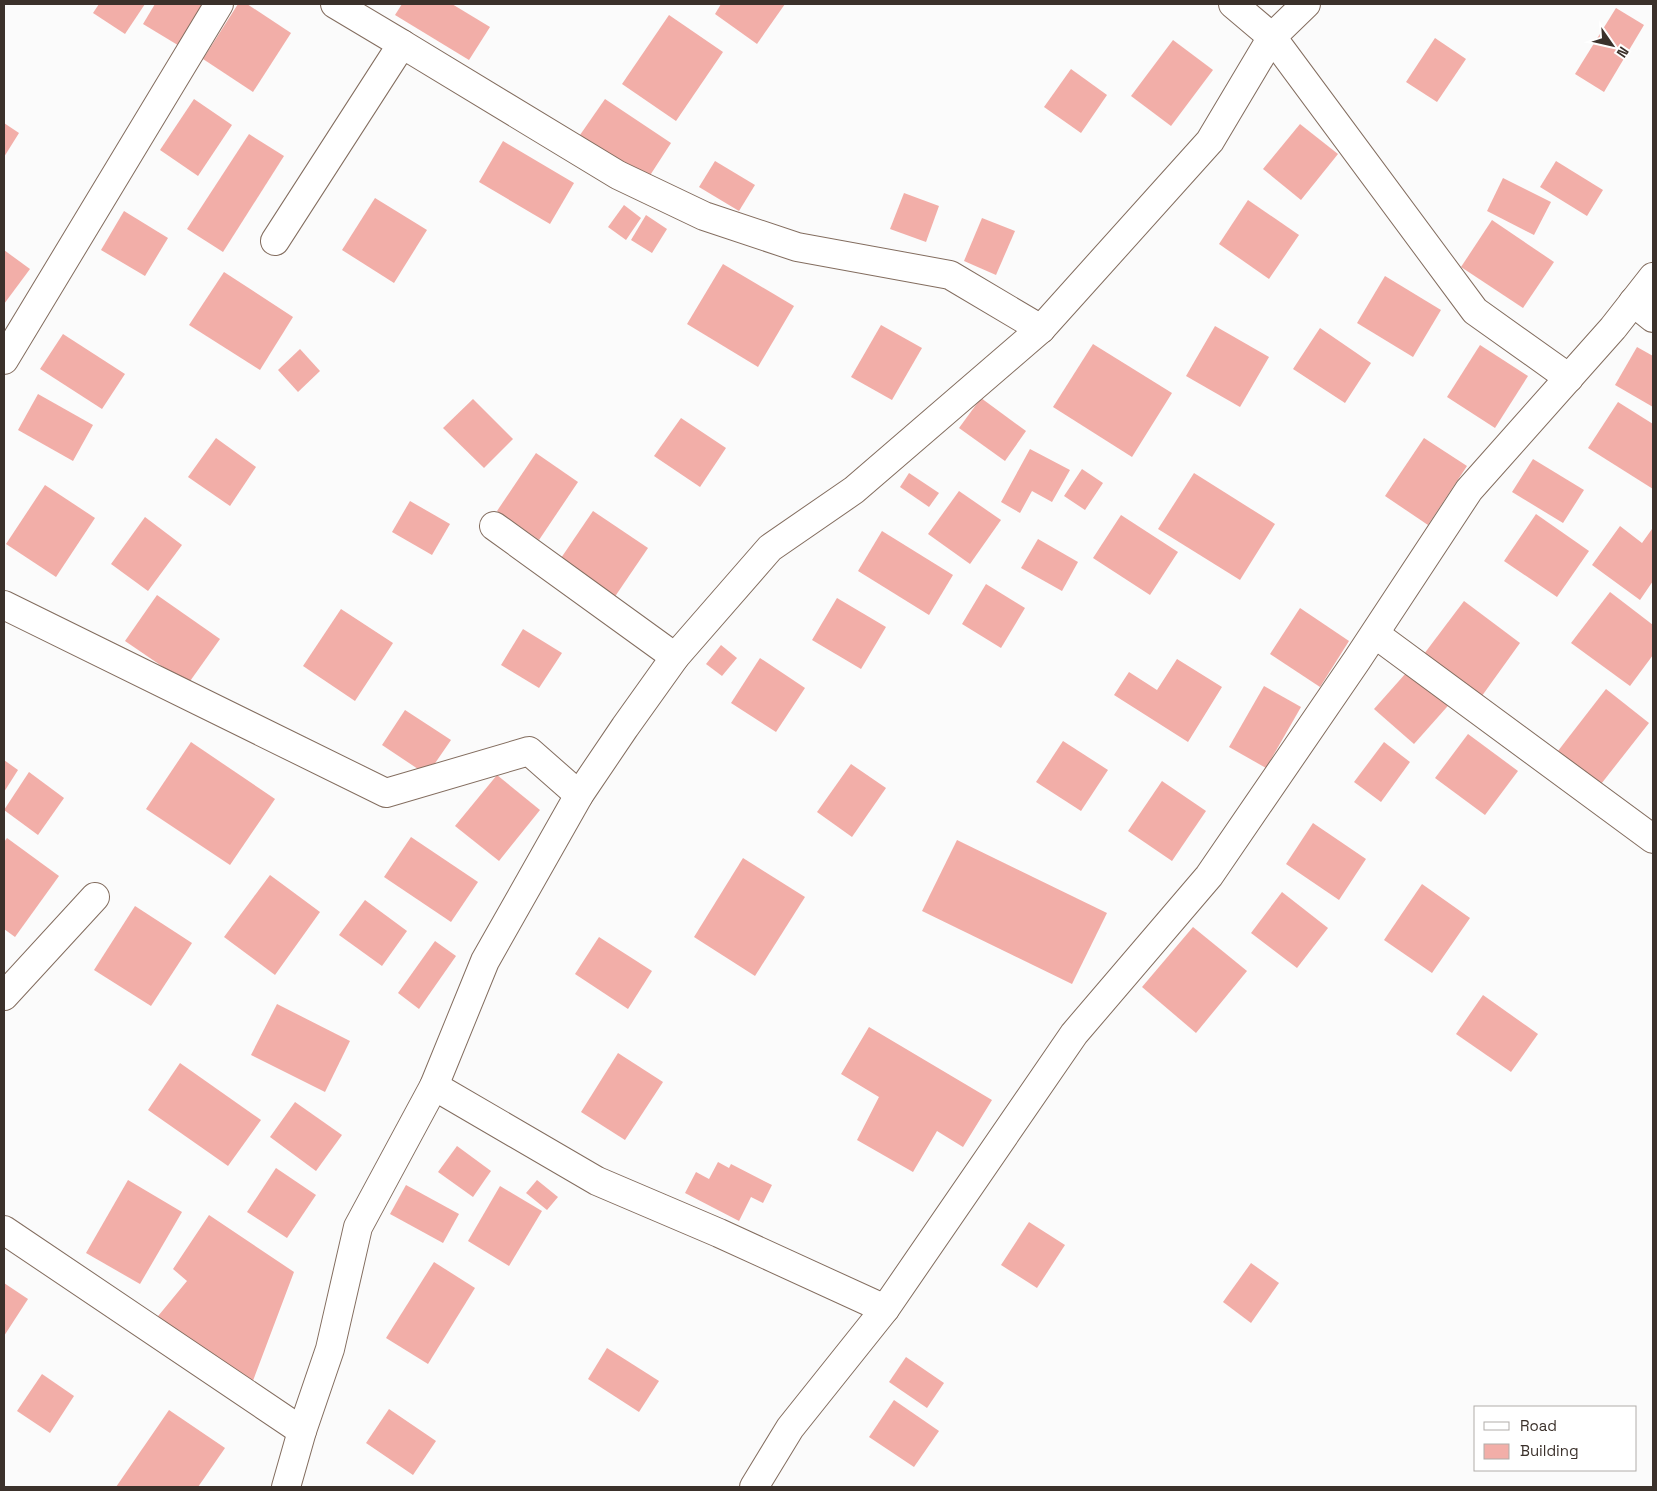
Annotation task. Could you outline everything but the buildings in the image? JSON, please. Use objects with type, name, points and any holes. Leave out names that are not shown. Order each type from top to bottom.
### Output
[{"type":"street","points":[[4,360],[219,4]]},
{"type":"street","points":[[335,4],[618,176],[704,216],[797,246],[950,276],[1041,330]]},
{"type":"street","points":[[1232,4],[1272,37],[1475,311],[1569,378]]},
{"type":"street","points":[[286,1487],[302,1431],[330,1349],[358,1227],[434,1086],[486,961],[579,795],[624,727],[675,657],[770,548],[854,490],[1041,330],[1210,141],[1272,37],[1306,4]]},
{"type":"street","points":[[275,241],[402,44]]},
{"type":"street","points":[[754,1487],[790,1428],[885,1309],[1074,1034],[1208,876],[1375,634],[1468,490],[1613,328],[1643,310],[1653,277]]},
{"type":"street","points":[[494,526],[675,657]]},
{"type":"street","points":[[4,605],[386,793],[529,751],[579,795]]},
{"type":"street","points":[[1375,634],[1653,839]]},
{"type":"street","points":[[4,996],[95,897]]},
{"type":"street","points":[[434,1086],[597,1181],[719,1233],[885,1309]]},
{"type":"street","points":[[4,1230],[302,1431]]}]
